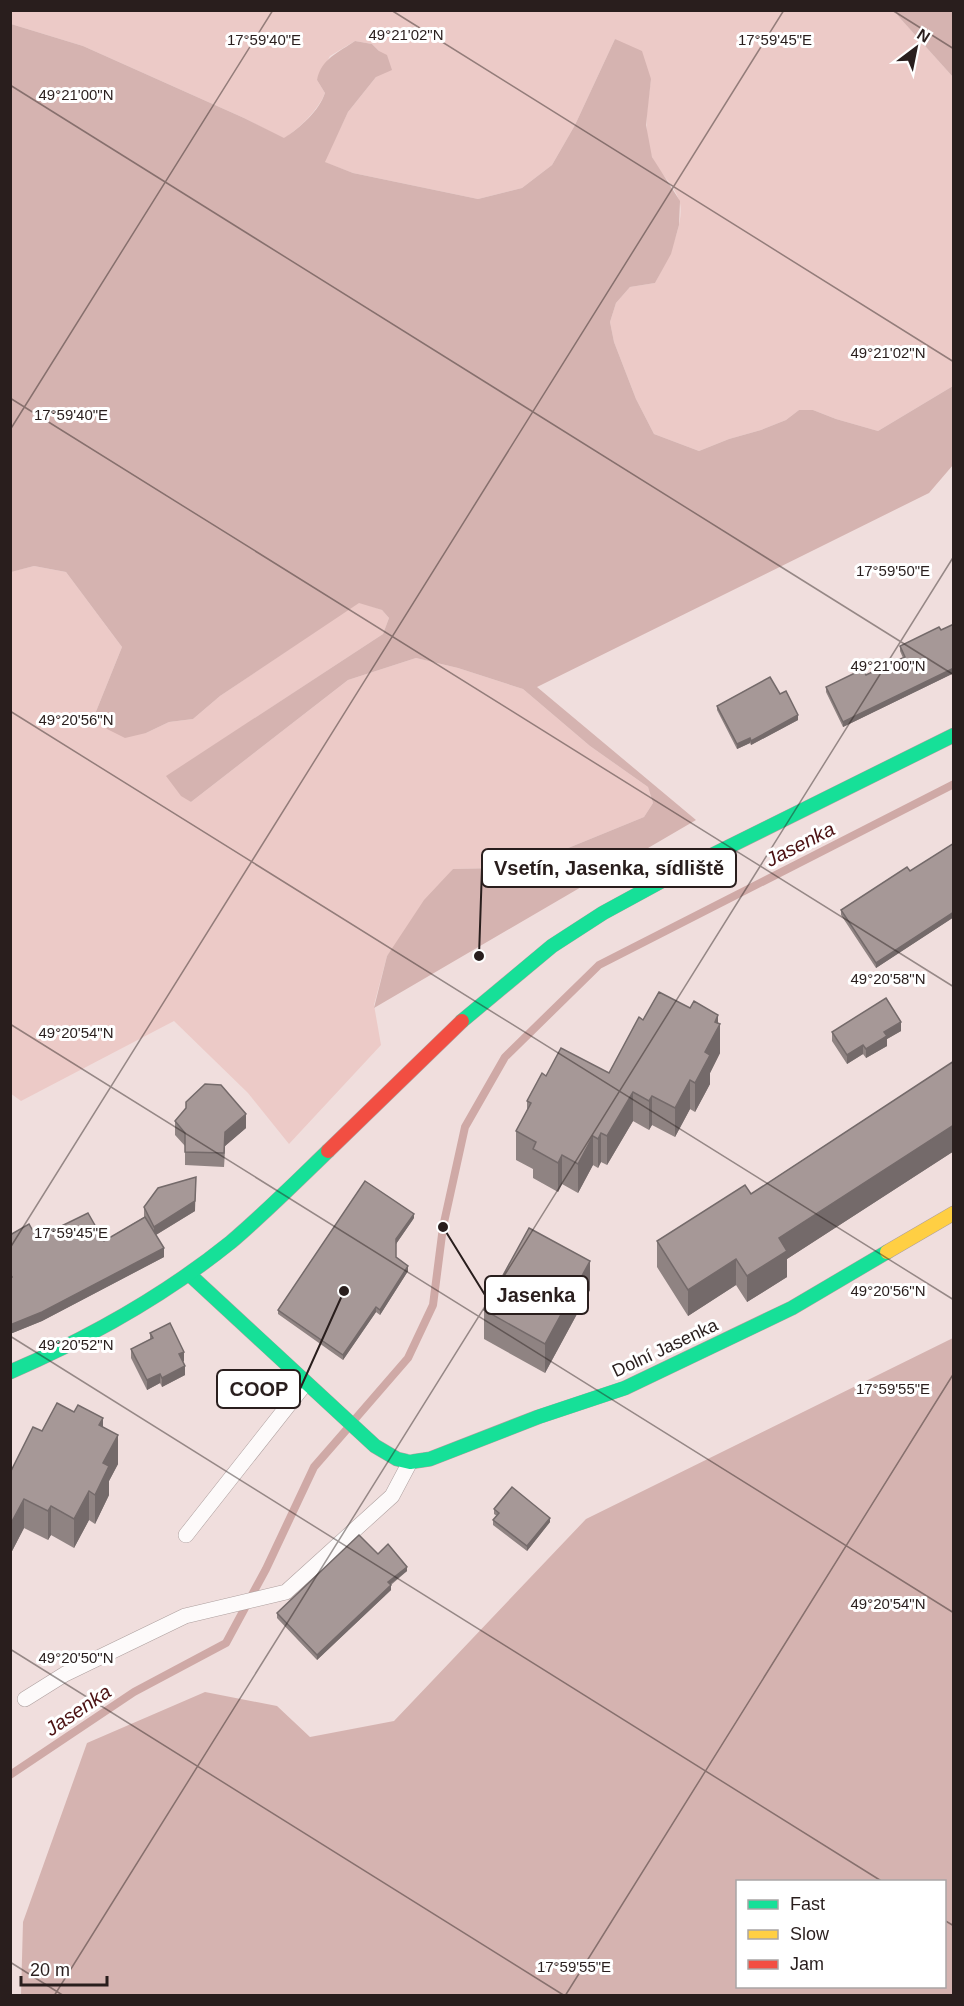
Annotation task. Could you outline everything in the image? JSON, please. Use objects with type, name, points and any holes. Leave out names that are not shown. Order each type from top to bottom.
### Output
[{"type":"street","points":[[10,1372],[104,1329],[189,1274],[243,1231],[292,1186],[416,1064],[495,992],[530,963],[602,912],[681,870],[954,735]]},
{"type":"street","name":"Dolní Jasenka","points":[[410,1462],[430,1459],[538,1417],[625,1388],[792,1308],[954,1213]]},
{"type":"street","points":[[189,1274],[305,1384],[375,1446],[386,1454],[410,1462]]},
{"type":"lane","points":[[186,1535],[305,1384]]},
{"type":"lane","points":[[25,1699],[65,1674],[185,1617],[286,1592],[392,1496],[410,1462]]},
{"type":"shaded area","points":[[10,11],[895,11],[953,77],[953,386],[878,431],[813,410],[799,410],[786,420],[699,451],[654,434],[636,399],[614,342],[610,322],[616,303],[630,287],[655,283],[674,242],[681,209],[677,194],[655,162],[649,148],[647,118],[651,79],[615,39],[575,125],[552,165],[522,188],[478,199],[353,173],[324,162],[348,112],[376,77],[379,51],[372,44],[355,41],[330,56],[317,80],[325,93],[322,100],[308,118],[284,139],[244,118],[83,46],[11,24]]},
{"type":"shaded area","points":[[895,11],[953,11],[953,77],[899,17]]},
{"type":"shaded area","points":[[11,24],[83,46],[284,138],[308,118],[322,100],[325,93],[317,80],[327,61],[355,41],[372,44],[387,55],[392,70],[376,77],[348,112],[325,162],[353,173],[478,199],[522,188],[552,165],[575,125],[615,39],[642,51],[651,79],[646,125],[652,157],[680,201],[679,225],[671,254],[655,283],[630,287],[616,303],[610,322],[614,342],[636,399],[654,434],[699,451],[786,420],[799,410],[813,410],[878,431],[953,386],[953,465],[929,493],[537,687],[696,820],[374,1008],[387,956],[424,900],[453,869],[498,868],[534,862],[644,817],[653,803],[648,787],[590,746],[523,689],[458,668],[416,658],[348,680],[191,802],[181,796],[166,776],[383,634],[389,618],[382,610],[359,603],[220,696],[193,719],[169,722],[146,733],[125,738],[107,729],[95,714],[122,647],[66,572],[34,566],[11,572]]},
{"type":"shaded area","points":[[34,566],[66,572],[122,647],[95,714],[146,733],[169,722],[193,719],[220,696],[359,602],[382,610],[389,618],[383,634],[167,776],[191,802],[348,680],[416,658],[458,668],[523,689],[590,746],[648,787],[653,803],[644,817],[534,862],[498,868],[453,869],[387,956],[374,1005],[381,1045],[289,1144],[248,1093],[174,1021],[21,1101],[10,1093],[10,572]]},
{"type":"shaded area","points":[[953,1338],[953,1995],[21,1995],[23,1922],[87,1743],[205,1692],[277,1706],[310,1737],[394,1721],[586,1519]]},
{"type":"building","points":[[954,624],[954,668],[843,722],[826,687],[863,669],[866,675],[905,657],[900,646],[939,627],[941,630]]},
{"type":"building","points":[[770,677],[780,694],[786,691],[798,715],[751,741],[750,738],[737,744],[717,706]]},
{"type":"building","points":[[954,843],[954,912],[876,963],[841,910],[907,867],[910,871]]},
{"type":"building","points":[[659,992],[690,1008],[694,1001],[718,1015],[715,1022],[720,1024],[705,1052],[710,1055],[695,1083],[690,1080],[675,1108],[652,1096],[649,1101],[633,1092],[607,1136],[601,1133],[598,1139],[593,1136],[578,1164],[562,1155],[558,1163],[533,1149],[536,1142],[516,1131],[531,1103],[527,1101],[542,1073],[546,1076],[561,1048],[609,1073],[639,1017],[643,1020]]},
{"type":"building","points":[[886,998],[901,1022],[884,1032],[887,1036],[866,1049],[863,1045],[847,1055],[832,1032]]},
{"type":"building","points":[[954,1061],[954,1125],[779,1238],[787,1251],[747,1276],[736,1259],[688,1290],[657,1241],[745,1185],[751,1194]]},
{"type":"building","points":[[205,1084],[221,1085],[246,1114],[225,1132],[224,1153],[185,1152],[185,1133],[175,1121],[186,1108],[186,1102]]},
{"type":"building","points":[[196,1177],[195,1201],[154,1227],[144,1207],[158,1188]]},
{"type":"building","points":[[365,1181],[414,1214],[396,1239],[396,1257],[408,1266],[380,1310],[376,1307],[343,1355],[278,1310]]},
{"type":"building","points":[[88,1213],[104,1241],[145,1217],[164,1248],[42,1312],[10,1325],[10,1278],[12,1277],[10,1274],[10,1235],[29,1224],[37,1238]]},
{"type":"building","points":[[529,1228],[590,1261],[545,1344],[484,1310]]},
{"type":"building","points":[[170,1323],[184,1352],[179,1354],[185,1366],[162,1378],[160,1374],[147,1380],[131,1349],[153,1338],[150,1333]]},
{"type":"building","points":[[57,1403],[74,1412],[78,1405],[103,1418],[99,1425],[118,1435],[103,1463],[109,1466],[95,1495],[89,1491],[74,1519],[51,1506],[48,1511],[24,1499],[10,1525],[10,1473],[33,1427],[42,1431]]},
{"type":"building","points":[[512,1487],[550,1518],[527,1546],[493,1520],[499,1513],[494,1509]]},
{"type":"building","points":[[359,1535],[378,1554],[388,1544],[407,1567],[388,1582],[391,1585],[317,1655],[277,1613]]},
{"type":"waterway","name":"Jasenka","points":[[356,1418],[408,1358],[433,1305],[443,1227],[465,1127],[505,1057],[599,965],[954,784]]},
{"type":"waterway","name":"Jasenka","points":[[10,1775],[134,1692],[226,1643],[266,1569],[314,1467],[348,1428]]},
{"type":"traffic: fast","points":[[462,1021],[552,946],[603,913],[682,870],[954,735]]},
{"type":"traffic: fast","points":[[10,1372],[97,1330],[152,1298],[206,1262],[244,1231],[328,1151]]},
{"type":"traffic: fast","points":[[189,1274],[375,1446],[397,1459],[410,1462],[430,1459],[538,1417],[625,1388],[792,1308],[887,1252]]},
{"type":"traffic: slow","points":[[887,1252],[954,1213]]},
{"type":"traffic: jam","points":[[328,1151],[462,1021]]},
{"type":"place","name":"Vsetín, Jasenka, sídliště","points":[[479,956]]},
{"type":"place","name":"Jasenka","points":[[443,1227]]},
{"type":"place","name":"COOP","points":[[344,1291]]}]
